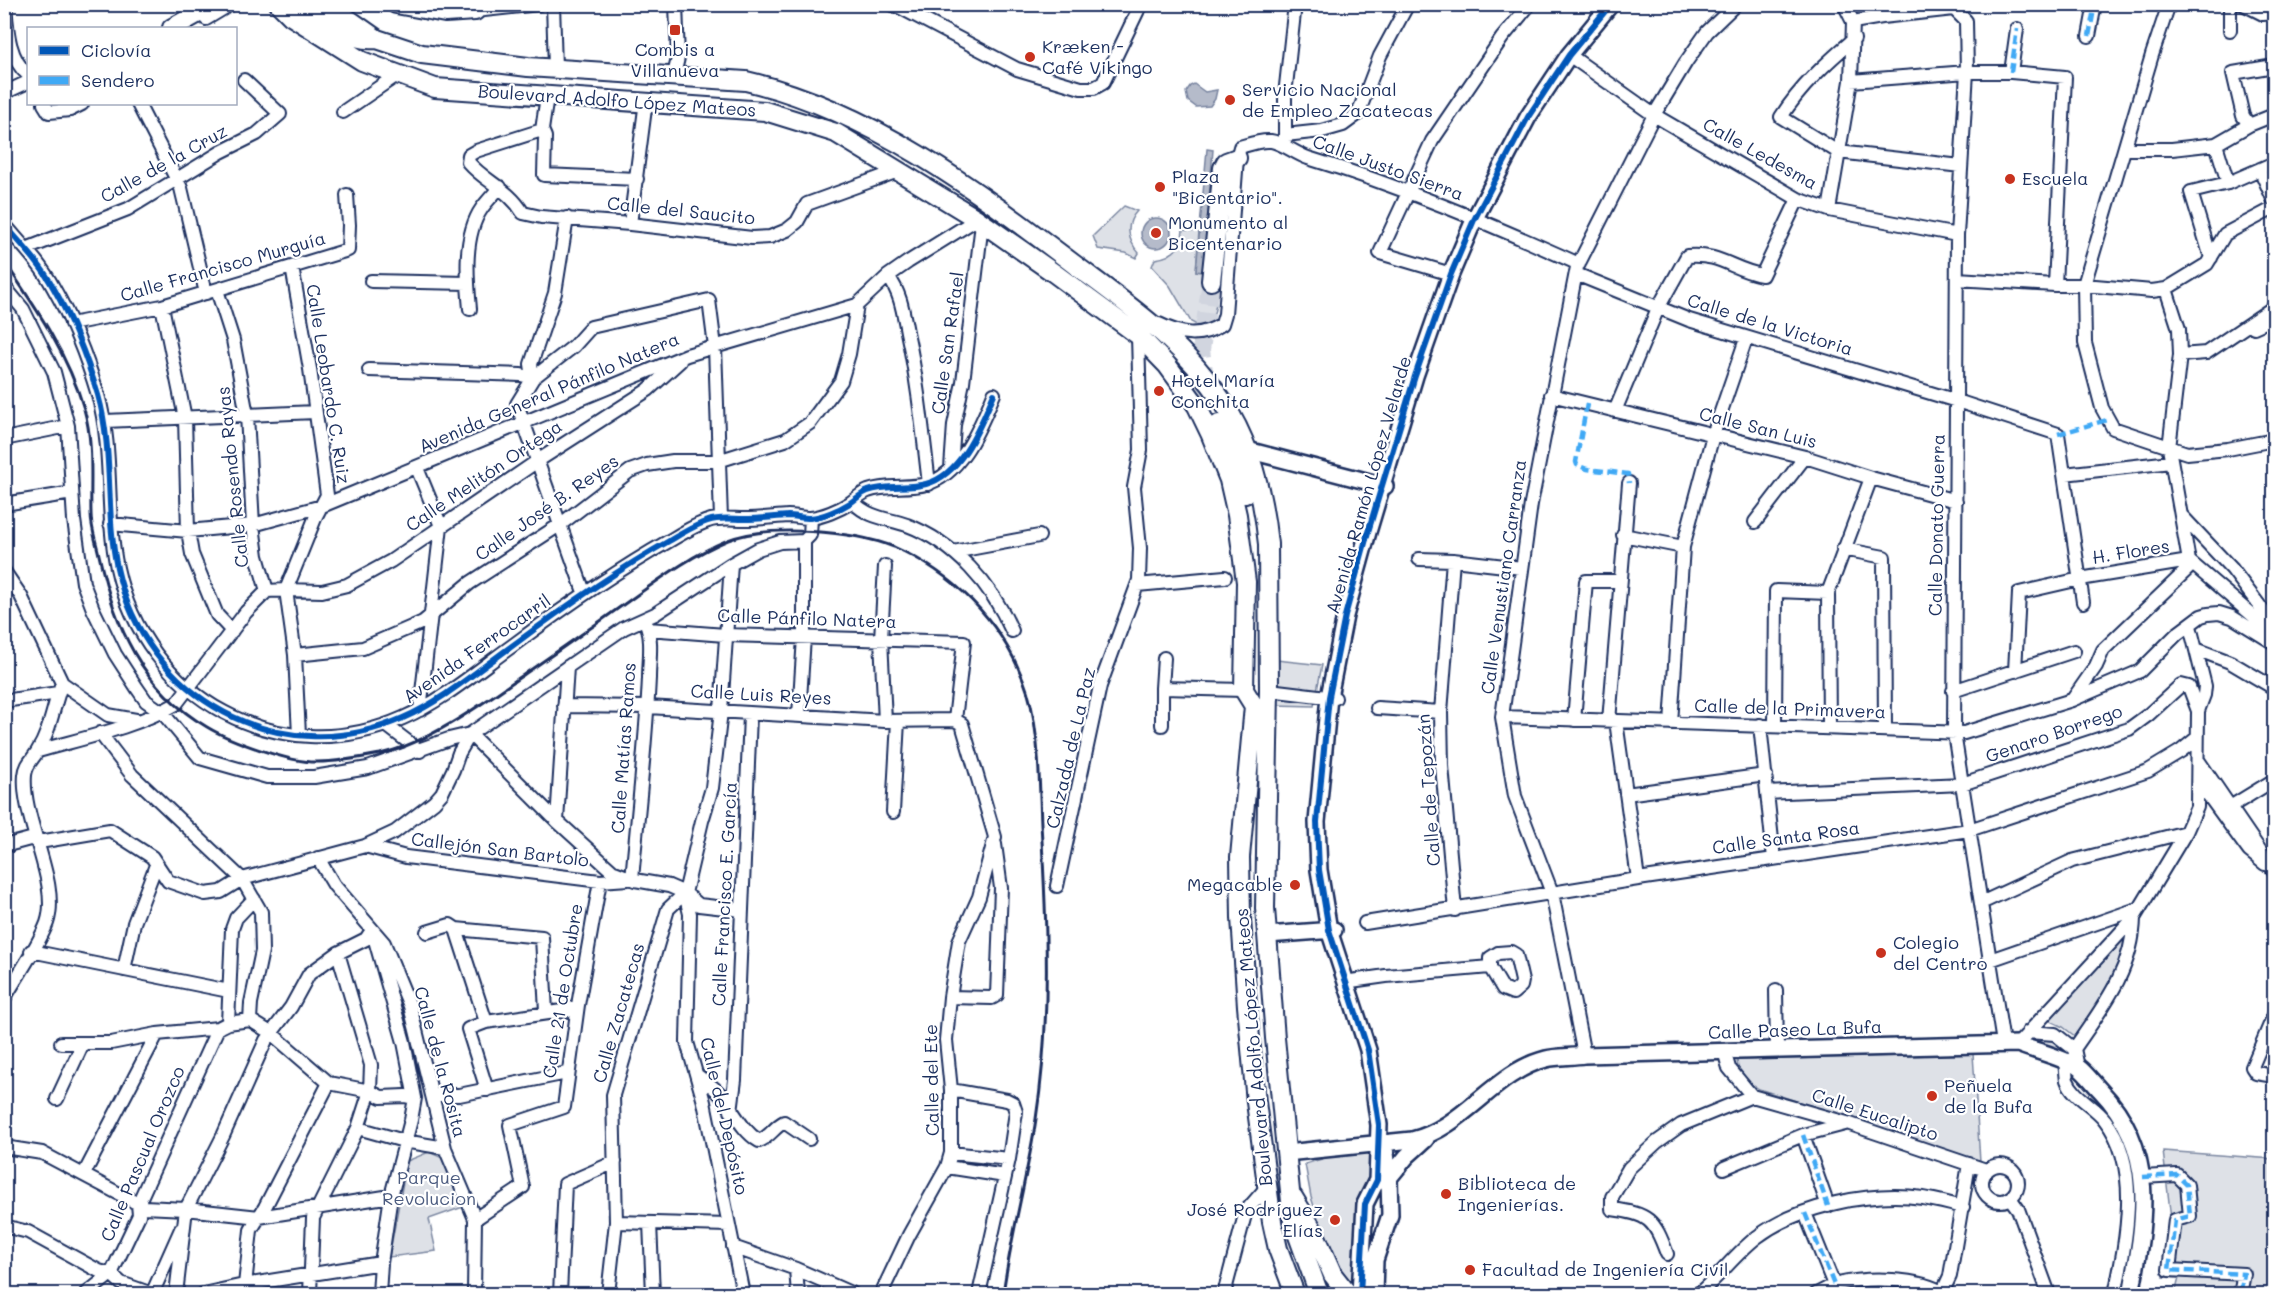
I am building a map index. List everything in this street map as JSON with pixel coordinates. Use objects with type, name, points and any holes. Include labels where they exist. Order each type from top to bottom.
[{"type":"main road","points":[[174,27],[215,4]]},
{"type":"main road","name":"Boulevard Adolfo López Mateos","points":[[279,4],[291,16],[362,61],[435,88],[765,111],[836,133],[979,221],[1054,273],[1138,335],[1167,365],[1197,406],[1228,480],[1234,503],[1246,582],[1244,690],[1254,706],[1240,857],[1241,918],[1247,1006],[1266,1188],[1278,1249],[1295,1294]]},
{"type":"main road","points":[[303,4],[349,36],[365,40],[377,39]]},
{"type":"main road","points":[[396,4],[445,13],[474,11]]},
{"type":"main road","name":"Boulevard Adolfo López Mateos","points":[[328,5],[377,39],[422,54],[528,67],[746,81],[776,88],[825,105],[908,147],[994,204],[1147,318],[1184,352],[1224,403],[1247,450],[1258,486],[1268,544],[1269,690],[1265,846],[1267,935],[1293,1222],[1318,1294]]},
{"type":"main road","points":[[836,133],[882,147],[907,161],[1023,240]]},
{"type":"main road","points":[[1211,282],[1223,168],[1226,162],[1237,158]]},
{"type":"main road","points":[[1215,414],[1239,470],[1249,508],[1252,535],[1246,582]]},
{"type":"main road","points":[[1289,1190],[1316,1236],[1333,1275],[1348,1294]]},
{"type":"street","points":[[6,4],[11,49],[18,64],[27,74]]},
{"type":"street","points":[[190,27],[231,4]]},
{"type":"street","points":[[434,4],[474,11],[533,5]]},
{"type":"street","points":[[553,4],[555,68]]},
{"type":"street","points":[[674,75],[678,58],[676,4]]},
{"type":"street","points":[[891,4],[1017,69],[1082,88],[1094,88],[1103,82],[1142,4]]},
{"type":"street","points":[[1286,149],[1285,95],[1295,4]]},
{"type":"street","points":[[1285,135],[1322,131],[1343,125],[1358,114],[1380,56],[1408,4]]},
{"type":"street","points":[[1451,274],[1380,253],[1432,141],[1495,48],[1530,4]]},
{"type":"street","points":[[1478,216],[1528,117],[1569,55],[1611,4]]},
{"type":"street","name":"Calle Venustiano Carranza","points":[[1584,1055],[1552,893],[1515,796],[1502,717],[1522,568],[1551,395],[1578,269],[1654,116],[1686,62],[1707,32],[1736,4]]},
{"type":"street","points":[[1829,210],[1851,81],[1853,22],[1844,4]]},
{"type":"street","points":[[2090,36],[2095,4]]},
{"type":"street","points":[[2169,4],[2084,285],[2085,343],[2107,420],[2113,428],[2187,453],[2228,449],[2274,440]]},
{"type":"street","points":[[2230,4],[2230,30]]},
{"type":"street","points":[[2243,4],[2263,14],[2274,13]]},
{"type":"street","name":"Calle Donato Guerra","points":[[1853,22],[1882,16],[1954,9],[1966,21],[1967,72],[1957,235],[1954,733],[1990,960],[2016,1040]]},
{"type":"street","points":[[2011,72],[2018,29]]},
{"type":"street","points":[[1854,39],[1830,59],[1781,117],[1838,152],[1961,166]]},
{"type":"street","name":"Calle Ledesma","points":[[1569,55],[1654,116],[1798,199],[1829,210],[1957,235]]},
{"type":"street","points":[[2249,125],[2243,116],[2233,73],[2274,66]]},
{"type":"street","points":[[1851,81],[1967,72],[2011,72],[2065,77],[2055,285]]},
{"type":"street","points":[[343,112],[397,75]]},
{"type":"street","name":"Calle de la Cruz","points":[[26,249],[128,209],[221,152],[256,134],[280,114],[244,80]]},
{"type":"street","points":[[4,93],[27,82]]},
{"type":"street","points":[[547,96],[542,130],[545,137],[544,175],[637,179]]},
{"type":"street","points":[[630,224],[646,101]]},
{"type":"street","points":[[45,105],[50,112],[70,110],[80,105]]},
{"type":"street","name":"Calle Rosendo Rayas","points":[[138,105],[181,188],[212,292],[233,340],[247,416],[257,556],[267,591]]},
{"type":"street","points":[[2125,149],[2172,149],[2216,144],[2249,125],[2274,115]]},
{"type":"street","name":"Calle del Saucito","points":[[542,130],[476,151],[469,155],[468,162],[478,173],[515,200],[523,213],[541,217],[630,224],[752,238],[770,237],[787,230],[797,222],[807,204],[898,171]]},
{"type":"street","name":"Calle Justo Sierra","points":[[1237,158],[1240,147],[1260,141],[1273,141],[1296,154],[1345,168],[1478,216],[1578,269]]},
{"type":"street","points":[[2216,144],[2228,183]]},
{"type":"street","points":[[1147,318],[1186,334],[1211,332],[1222,324],[1225,314],[1237,158]]},
{"type":"street","points":[[2211,258],[2191,192],[2228,183],[2274,163]]},
{"type":"street","points":[[2260,169],[2274,201]]},
{"type":"street","points":[[470,309],[468,283],[471,231],[481,209],[501,188]]},
{"type":"street","name":"Calle Francisco Murguía","points":[[71,324],[162,306],[348,250],[347,195]]},
{"type":"street","points":[[1616,411],[1658,308],[1687,256],[1702,255],[1722,259],[1749,273],[1762,275],[1798,199]]},
{"type":"street","points":[[1957,279],[2084,285],[2152,291],[2166,289],[2207,264],[2225,234],[2274,208]]},
{"type":"street","name":"Avenida Ramón López Velarde","points":[[1374,1294],[1375,1260],[1390,1215],[1389,1178],[1368,1050],[1332,930],[1319,870],[1317,822],[1332,698],[1345,616],[1415,376],[1451,274],[1478,216]]},
{"type":"street","name":"Avenida Ramón López Velarde","points":[[1384,485],[1418,376],[1478,216]]},
{"type":"street","points":[[533,378],[531,364],[555,293],[567,219]]},
{"type":"street","name":"Avenida General Pánfilo Natera","points":[[110,524],[188,531],[253,525],[321,506],[687,355],[857,305],[888,276],[979,221]]},
{"type":"street","name":"Calle San Rafael","points":[[951,468],[954,425],[963,382],[979,221]]},
{"type":"street","name":"Avenida Ferrocarril","points":[[4,224],[52,284],[71,324],[97,392],[105,421],[110,524],[118,570],[131,613],[143,637],[188,690],[206,704],[259,728],[318,737],[353,734],[420,710],[457,686],[584,592],[708,521],[792,516],[811,518],[836,510],[867,491],[929,484]]},
{"type":"street","name":"Calle Leobardo C. Ruiz","points":[[286,590],[327,495],[310,369],[292,267]]},
{"type":"street","name":"Calle de la Victoria","points":[[1578,269],[1658,308],[1746,339],[1957,401],[2058,434],[2064,474]]},
{"type":"street","points":[[888,276],[898,290],[911,348],[918,385],[929,484],[951,468],[972,442],[994,394]]},
{"type":"street","points":[[371,281],[468,283]]},
{"type":"street","points":[[4,286],[23,309],[50,361],[68,426],[74,520],[83,583],[93,609],[115,654],[137,688],[147,701],[162,712],[200,758],[267,777],[314,777],[368,768],[449,739],[470,734],[624,628],[646,625],[731,564],[758,549],[780,542],[804,541],[810,535],[811,518]]},
{"type":"street","points":[[2166,289],[2179,329],[2180,355],[2169,448],[2190,563],[2266,627],[2274,631]]},
{"type":"street","points":[[584,592],[539,460],[517,404],[533,378],[574,346],[591,327],[709,300],[715,347],[721,519]]},
{"type":"street","name":"Calle José B. Reyes","points":[[295,655],[363,648],[423,622],[470,583],[561,524],[630,471],[647,465],[673,461],[718,461],[785,440],[810,423],[841,381],[849,354],[857,305]]},
{"type":"street","points":[[162,306],[185,418],[188,531],[192,554],[208,598],[217,615],[232,631]]},
{"type":"street","points":[[2180,355],[2206,353],[2274,307]]},
{"type":"street","points":[[2233,334],[2260,326],[2274,318]]},
{"type":"street","name":"Calzada de La Paz","points":[[1057,886],[1100,687],[1139,580],[1140,548],[1134,487],[1141,450],[1138,335]]},
{"type":"street","points":[[1671,723],[1683,547],[1713,435],[1746,339]]},
{"type":"street","name":"Calle Melitón Ortega","points":[[267,591],[322,591],[347,585],[391,561],[539,460],[648,390],[687,355]]},
{"type":"street","points":[[369,370],[521,375],[533,378]]},
{"type":"street","name":"Calle San Luis","points":[[1551,395],[1805,457],[1956,501]]},
{"type":"street","points":[[105,421],[315,412]]},
{"type":"street","points":[[4,440],[68,426]]},
{"type":"street","points":[[1247,450],[1384,485]]},
{"type":"street","points":[[1755,522],[1805,457]]},
{"type":"street","points":[[2083,602],[2064,474],[2171,462]]},
{"type":"street","points":[[417,468],[441,526],[420,710]]},
{"type":"street","points":[[1829,728],[1828,592],[1871,478]]},
{"type":"street","points":[[1629,483],[1619,581],[1612,721],[1626,794],[1638,879]]},
{"type":"street","points":[[4,504],[72,493]]},
{"type":"street","points":[[852,502],[863,512],[908,526],[953,552],[983,581],[1003,610],[1012,631]]},
{"type":"street","points":[[2182,516],[2232,569],[2272,618]]},
{"type":"street","points":[[1623,535],[1683,547]]},
{"type":"street","points":[[953,552],[1039,536]]},
{"type":"street","points":[[799,715],[804,637],[804,541]]},
{"type":"street","points":[[1843,549],[1884,557],[1885,730]]},
{"type":"street","points":[[1419,559],[1453,560],[1522,568]]},
{"type":"street","name":"Calle de Tepozán","points":[[1453,560],[1441,712],[1442,766],[1455,910]]},
{"type":"street","points":[[2072,700],[2097,666],[2103,650],[2190,563]]},
{"type":"street","name":"H. Flores","points":[[2015,670],[2019,593],[2079,579],[2190,563]]},
{"type":"street","points":[[685,893],[712,788],[731,564]]},
{"type":"street","points":[[885,566],[881,639],[885,721]]},
{"type":"street","points":[[4,571],[21,596],[60,688],[51,723],[38,751],[27,765],[25,777],[25,792],[47,882],[49,905],[47,922],[4,999]]},
{"type":"street","points":[[1137,585],[1225,577]]},
{"type":"street","points":[[1574,720],[1586,581],[1619,581]]},
{"type":"street","points":[[286,590],[295,655],[299,735]]},
{"type":"street","points":[[38,751],[137,721],[176,704],[246,612],[267,591]]},
{"type":"street","points":[[1775,725],[1776,591],[1828,592]]},
{"type":"street","name":"Calle de la Primavera","points":[[1502,717],[1964,733],[2072,700],[2140,671],[2177,634],[2201,616],[2219,613],[2232,617],[2274,643]]},
{"type":"street","name":"Calle Pánfilo Natera","points":[[646,625],[725,635],[964,642],[955,720]]},
{"type":"street","name":"Calle Matías Ramos","points":[[632,879],[648,707],[650,646],[646,625]]},
{"type":"street","points":[[2016,1040],[2137,913],[2186,832],[2197,807],[2198,711],[2205,686],[2190,626]]},
{"type":"street","points":[[2196,649],[2230,662],[2274,688]]},
{"type":"street","points":[[1953,691],[2074,651]]},
{"type":"street","points":[[1162,725],[1164,658]]},
{"type":"street","points":[[557,821],[567,667]]},
{"type":"street","name":"Genaro Borrego","points":[[1962,784],[2128,729],[2148,715],[2181,685],[2189,687],[2198,711]]},
{"type":"street","points":[[4,700],[60,688],[108,715],[137,721]]},
{"type":"street","points":[[1162,688],[1244,690]]},
{"type":"street","points":[[1269,690],[1332,698]]},
{"type":"street","name":"Calle Luis Reyes","points":[[564,706],[648,707],[750,715],[799,715],[885,721],[955,720]]},
{"type":"street","points":[[1377,708],[1441,712]]},
{"type":"street","name":"Calle Francisco E. García","points":[[731,1111],[735,1080],[750,715]]},
{"type":"street","points":[[950,997],[992,998],[997,995],[1001,888],[995,837],[962,724],[955,720]]},
{"type":"street","points":[[893,812],[898,721]]},
{"type":"street","points":[[386,724],[420,751]]},
{"type":"street","points":[[1760,725],[1774,860]]},
{"type":"street","points":[[100,733],[132,775],[242,879],[261,912],[262,951],[251,1003],[250,1020]]},
{"type":"street","points":[[470,734],[557,821],[612,871],[632,879],[669,886],[685,893],[699,905],[742,910]]},
{"type":"street","points":[[4,846],[30,839],[45,841],[110,830],[152,857],[168,881],[205,894],[221,891],[242,879],[365,846],[395,832],[434,802],[442,793],[470,734]]},
{"type":"street","name":"Calle Santa Rosa","points":[[1365,923],[1638,879],[1969,830],[2148,771],[2181,751],[2197,738]]},
{"type":"street","points":[[2198,760],[2274,872]]},
{"type":"street","points":[[1626,794],[1766,775]]},
{"type":"street","points":[[2230,807],[2274,780]]},
{"type":"street","points":[[2198,781],[2249,851],[2274,872]]},
{"type":"street","points":[[1767,793],[1962,784]]},
{"type":"street","points":[[1981,903],[2072,861],[2186,832]]},
{"type":"street","name":"Calle del Ete","points":[[881,1294],[909,1235],[947,1167],[951,1153],[951,1090],[946,1040],[950,997],[959,941],[979,897],[995,837]]},
{"type":"street","name":"Callejón San Bartolo","points":[[365,846],[406,857],[600,880],[632,879]]},
{"type":"street","name":"Calle de la Rosita","points":[[318,858],[334,885],[384,944],[410,1006],[445,1148],[475,1219],[474,1294]]},
{"type":"street","points":[[124,970],[134,923],[156,865]]},
{"type":"street","name":"Calle 21 de Octubre","points":[[475,1219],[523,1187],[510,1125],[564,1107],[567,1073],[600,880]]},
{"type":"street","name":"Calle del Depósito","points":[[685,893],[690,914],[687,1042],[697,1075],[722,1186],[743,1294]]},
{"type":"street","name":"Calle Zacatecas","points":[[608,1294],[615,1222],[613,1095],[668,909],[685,893]]},
{"type":"street","points":[[223,1025],[230,991],[232,929],[236,918],[254,899]]},
{"type":"street","points":[[1990,960],[2137,913]]},
{"type":"street","points":[[2115,1294],[2122,1262],[2128,1193],[2127,1174],[2120,1148],[2106,1121],[2072,1089],[2067,1079],[2072,1059],[2116,988],[2134,938],[2137,913]]},
{"type":"street","points":[[427,932],[450,925],[456,929],[542,937],[546,1012]]},
{"type":"street","points":[[456,929],[486,1022]]},
{"type":"street","points":[[4,1226],[28,1232],[99,1271],[111,1274],[121,1283],[152,1294],[186,1215],[271,1033],[291,1007],[309,974],[338,953],[366,939],[372,930]]},
{"type":"street","points":[[372,930],[404,1042],[415,1098],[391,1196],[379,1294]]},
{"type":"street","points":[[1267,935],[1332,930]]},
{"type":"street","name":"Avenida Ramón López Velarde","points":[[1332,930],[1373,1049],[1382,1142],[1377,1180],[1365,1204],[1360,1294]]},
{"type":"street","points":[[31,951],[230,991]]},
{"type":"street","points":[[310,1294],[313,1218],[358,1128],[370,1091],[371,1065],[338,953]]},
{"type":"street","points":[[1351,981],[1490,967]]},
{"type":"street","points":[[1776,990],[1777,1050]]},
{"type":"street","points":[[487,1090],[468,1029],[486,1022],[569,1010],[578,1005]]},
{"type":"street","points":[[2274,1015],[2252,1067],[2256,1072],[2274,1076]]},
{"type":"street","points":[[61,1042],[111,1043],[250,1020],[271,1033],[329,1083],[370,1091],[381,1097],[415,1098]]},
{"type":"street","name":"Calle Pascual Orozco","points":[[86,1294],[111,1274],[139,1215],[138,1204],[223,1025]]},
{"type":"street","points":[[84,1174],[158,1034]]},
{"type":"street","points":[[2016,1040],[2055,1034],[2072,1059]]},
{"type":"street","name":"Calle Paseo La Bufa","points":[[1286,1153],[1428,1137],[1509,1077],[1547,1059],[1584,1055],[2016,1040],[2072,1059],[2105,1095],[2124,1121],[2135,1143],[2143,1177],[2144,1204],[2139,1253],[2131,1294]]},
{"type":"street","points":[[57,1099],[83,1042]]},
{"type":"street","points":[[1667,1254],[1654,1224],[1637,1213],[1612,1209],[1612,1197],[1629,1168],[1657,1142],[1681,1125],[1752,1096],[1729,1068],[1724,1051]]},
{"type":"street","points":[[432,1095],[459,1095],[567,1073]]},
{"type":"street","points":[[697,1075],[719,1093],[731,1111],[759,1141],[766,1139],[784,1122],[809,1138]]},
{"type":"street","points":[[244,1290],[251,1230],[329,1083]]},
{"type":"street","points":[[951,1090],[1007,1100],[1013,1103],[1016,1112],[1009,1160],[980,1294]]},
{"type":"street","name":"Calle Eucalipto","points":[[1752,1096],[1846,1123],[1986,1170]]},
{"type":"street","points":[[1724,1168],[1803,1135],[1846,1123]]},
{"type":"street","points":[[358,1128],[404,1141],[445,1148]]},
{"type":"street","points":[[1803,1135],[1828,1206]]},
{"type":"street","points":[[1389,1178],[1407,1156],[1428,1137]]},
{"type":"street","points":[[4,1148],[42,1153],[144,1207],[186,1215],[259,1217],[391,1196]]},
{"type":"street","points":[[951,1153],[1009,1160]]},
{"type":"street","points":[[560,1294],[566,1184],[615,1162]]},
{"type":"street","points":[[1816,1294],[1834,1285],[1876,1280],[1908,1282],[1934,1288],[1944,1294],[1950,1276],[1969,1164]]},
{"type":"street","points":[[1998,1165],[2010,1167],[2014,1171],[2018,1183],[2010,1198],[1998,1201],[1988,1196],[1982,1186],[1986,1170],[1998,1165]]},
{"type":"street","points":[[947,1167],[1005,1176]]},
{"type":"street","points":[[2143,1177],[2177,1174],[2187,1185],[2190,1216],[2175,1220],[2169,1270],[2244,1274],[2240,1294]]},
{"type":"street","points":[[1224,1294],[1246,1211],[1266,1188]]},
{"type":"street","points":[[1698,1294],[1756,1238],[1805,1212],[1853,1200],[1886,1196],[1924,1198],[1963,1207]]},
{"type":"street","points":[[2010,1198],[2018,1209],[2049,1294]]},
{"type":"street","points":[[1805,1212],[1834,1285]]},
{"type":"street","points":[[176,1294],[186,1215]]},
{"type":"street","points":[[615,1222],[729,1225]]},
{"type":"street","points":[[650,1223],[653,1294]]},
{"type":"street","points":[[733,1247],[796,1269],[854,1294]]},
{"type":"street","points":[[1361,1250],[1375,1260]]},
{"type":"street","points":[[203,1294],[244,1290],[311,1274],[381,1263]]},
{"type":"street","points":[[796,1269],[798,1294]]},
{"type":"green space","points":[[1124,206],[1137,211],[1129,227],[1132,243],[1139,253],[1136,258],[1126,253],[1098,249],[1093,236]]},
{"type":"green space","points":[[1183,230],[1199,231],[1196,271],[1203,272],[1203,275],[1217,275],[1214,313],[1207,324],[1201,327],[1191,322],[1170,286],[1152,266],[1155,259],[1175,250],[1181,241]]},
{"type":"green space","points":[[1276,660],[1322,665],[1314,706],[1275,705]]},
{"type":"green space","points":[[2123,935],[2128,939],[2110,986],[2076,1037],[2063,1027],[2048,1020]]},
{"type":"green space","points":[[2031,1038],[2052,1041],[2067,1052],[2069,1059],[2026,1042]]},
{"type":"green space","points":[[1973,1054],[1980,1161],[1759,1089],[1743,1078],[1737,1060]]},
{"type":"green space","points":[[1378,1142],[1360,1294],[1349,1288],[1323,1234],[1311,1197],[1305,1164]]},
{"type":"green space","points":[[2163,1151],[2274,1159],[2274,1294],[2175,1294],[2179,1278],[2164,1277],[2171,1219]]},
{"type":"green space","name":"Parque Revolucion","points":[[429,1152],[447,1160],[463,1207],[429,1219],[436,1251],[389,1257],[407,1161]]},
{"type":"water","points":[[1194,84],[1205,92],[1217,90],[1210,106],[1196,107],[1188,101],[1186,92]]},
{"type":"water","points":[[1207,149],[1213,150],[1203,272],[1196,271]]},
{"type":"water","points":[[1156,218],[1162,219],[1170,227],[1170,239],[1162,247],[1156,248],[1150,247],[1142,239],[1141,233],[1142,227],[1150,219]]},
{"type":"tunnel","points":[[1206,384],[1201,350],[1211,281]]},
{"type":"tunnel","points":[[1158,344],[1179,365],[1213,408]]},
{"type":"railway","points":[[4,261],[60,350],[84,409],[91,461],[93,529],[113,606],[134,653],[148,674],[184,712],[217,733],[261,750],[292,759],[325,762],[380,754],[418,741],[475,708],[677,567],[715,546],[745,535],[765,532],[811,532],[877,541],[894,547],[936,570],[972,600],[1001,637],[1013,657],[1029,695],[1038,750],[1045,898],[1046,1009],[1041,1082],[1003,1294]]},
{"type":"marked path","points":[[2089,36],[2095,4]]},
{"type":"marked path","points":[[2011,72],[2017,29]]},
{"type":"marked path","points":[[1587,404],[1577,465],[1587,469],[1628,474],[1629,483]]},
{"type":"marked path","points":[[2058,434],[2107,420]]},
{"type":"marked path","points":[[1803,1135],[1828,1206]]},
{"type":"marked path","points":[[2143,1177],[2177,1175],[2187,1185],[2190,1216],[2175,1220],[2169,1270],[2244,1274],[2240,1294]]},
{"type":"marked path","points":[[1805,1213],[1834,1285]]},
{"type":"cycle path","points":[[1360,1294],[1365,1204],[1377,1180],[1379,1125],[1368,1050],[1329,930],[1319,870],[1317,822],[1329,697],[1345,616],[1368,532],[1415,376],[1451,274],[1474,220],[1528,117],[1569,55],[1611,4]]},
{"type":"cycle path","points":[[4,224],[37,262],[53,287],[73,326],[94,381],[106,438],[113,546],[117,568],[132,614],[156,654],[187,687],[224,712],[265,729],[310,736],[356,733],[403,718],[445,694],[609,578],[703,523],[721,519],[815,517],[841,508],[868,491],[926,484],[939,479],[950,470],[969,447],[994,394]]},
{"type":"place","name":"Combis a Villanueva","points":[[675,30]]},
{"type":"place","name":"Kræken - Café Vikingo","points":[[1030,57]]},
{"type":"place","name":"Servicio Nacional de Empleo Zacatecas","points":[[1230,100]]},
{"type":"place","name":"Escuela","points":[[2010,179]]},
{"type":"place","name":"Plaza \"Bicentario\".","points":[[1160,187]]},
{"type":"place","name":"Monumento al Bicentenario","points":[[1156,233]]},
{"type":"place","name":"Hotel María Conchita","points":[[1159,391]]},
{"type":"place","name":"Megacable","points":[[1295,885]]},
{"type":"place","name":"Colegio del Centro","points":[[1881,953]]},
{"type":"place","name":"Peñuela de la Bufa","points":[[1932,1096]]},
{"type":"place","name":"Biblioteca de Ingenierías.","points":[[1446,1194]]},
{"type":"place","name":"José Rodríguez Elías","points":[[1335,1220]]},
{"type":"place","name":"Facultad de Ingeniería Civil","points":[[1470,1270]]}]
